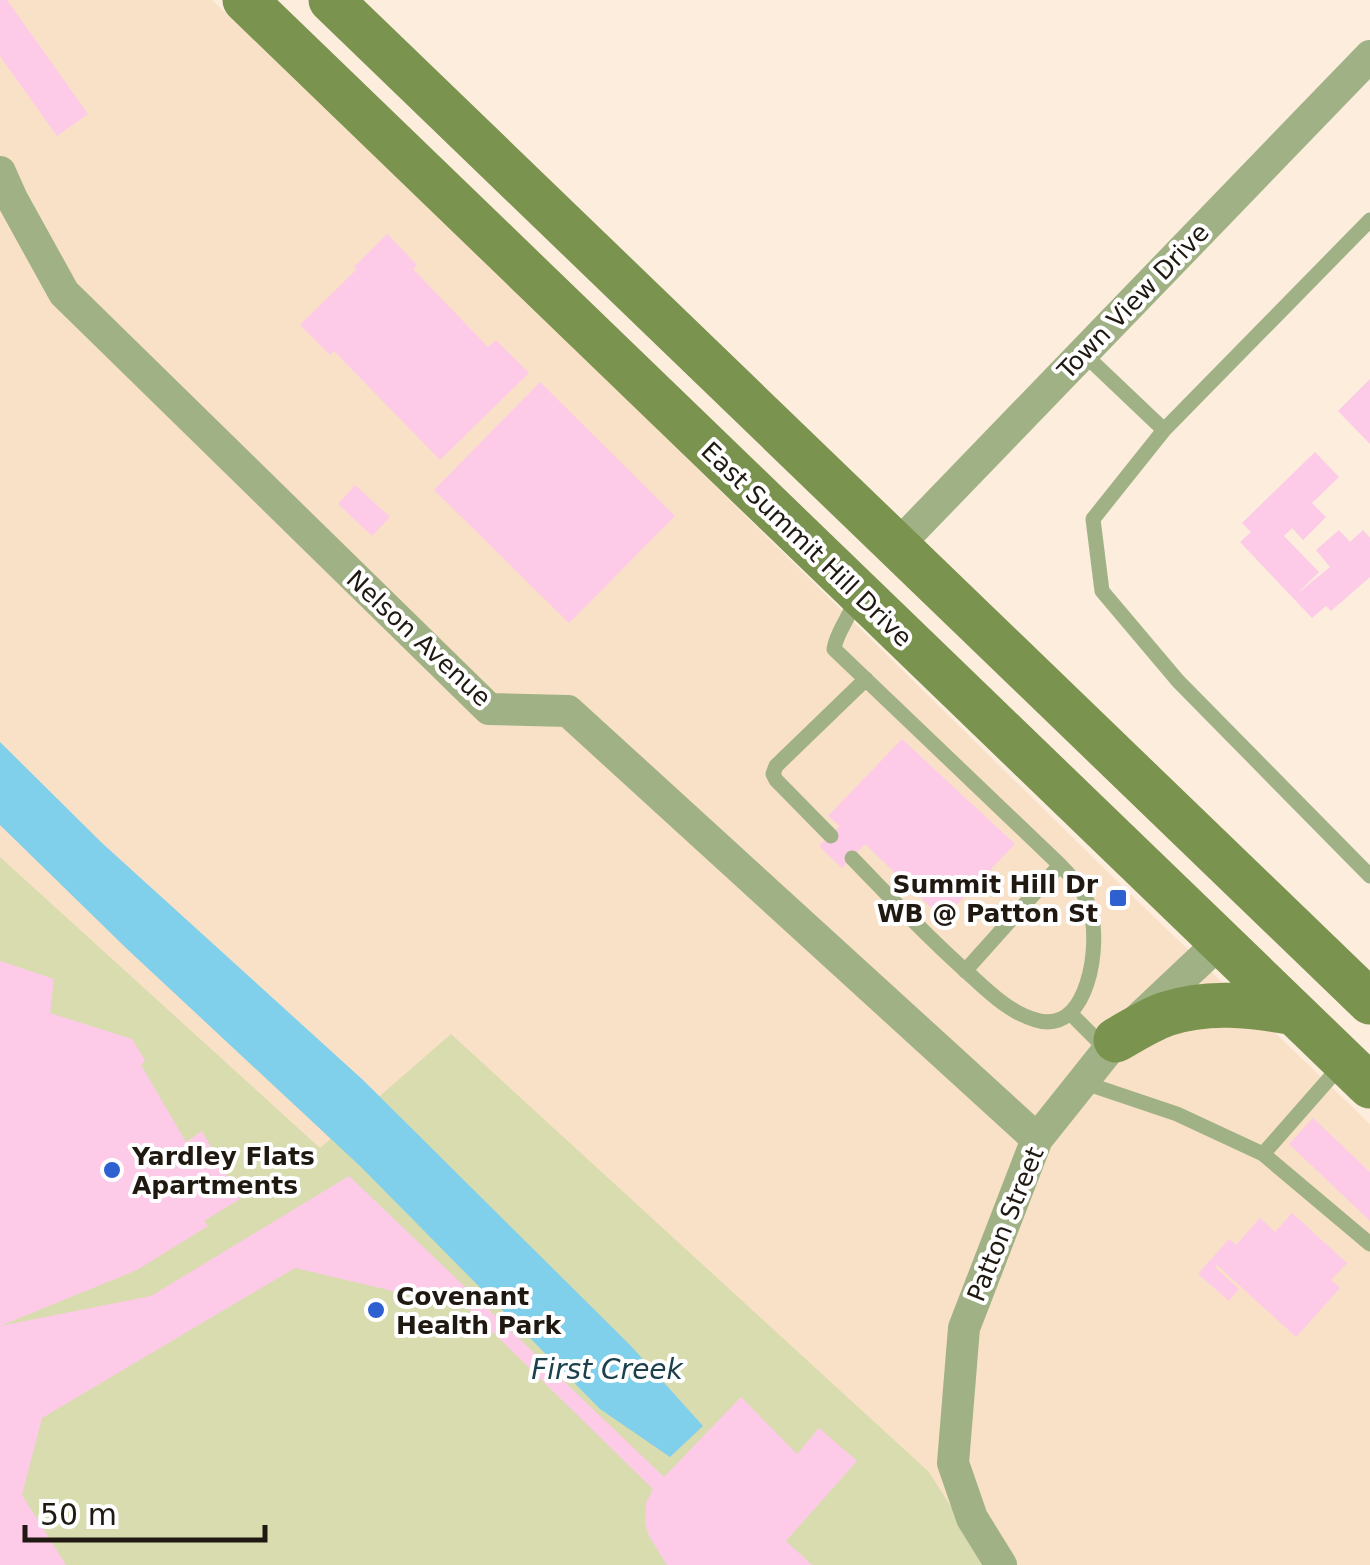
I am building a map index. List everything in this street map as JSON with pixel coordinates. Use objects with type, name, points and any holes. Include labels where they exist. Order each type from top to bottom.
[{"type":"main road","name":"East Summit Hill Drive","points":[[245,0],[1357,1074]]},
{"type":"main road","points":[[331,0],[1370,1002]]},
{"type":"main road","points":[[854,590],[896,547]]},
{"type":"main road","points":[[1220,942],[1261,898]]},
{"type":"main road","points":[[1112,1045],[1163,1016],[1190,1008],[1257,1006],[1294,1013]]},
{"type":"street","name":"Town View Drive","points":[[896,547],[1370,56]]},
{"type":"street","name":"Nelson Avenue","points":[[0,172],[64,293],[489,710],[568,712],[1037,1139]]},
{"type":"street","name":"Patton Street","points":[[1001,1565],[972,1518],[953,1464],[964,1328],[1037,1139],[1112,1045],[1220,942]]},
{"type":"lane","points":[[1370,220],[1164,430],[1094,520],[1102,591],[1178,682],[1370,876]]},
{"type":"lane","points":[[1083,353],[1164,430]]},
{"type":"lane","points":[[852,858],[923,933],[1010,1009],[1046,1022],[1071,1014],[1079,1003],[1087,984],[1094,942],[1090,909],[1082,893],[1060,865],[834,649],[851,612],[854,590]]},
{"type":"lane","points":[[831,836],[773,774],[776,766],[866,679]]},
{"type":"lane","points":[[966,971],[1060,865]]},
{"type":"lane","points":[[1071,1014],[1112,1045]]},
{"type":"lane","points":[[1263,1154],[1357,1074]]},
{"type":"lane","points":[[1082,1082],[1177,1114],[1263,1154],[1370,1244]]},
{"type":"shaded area","points":[[0,0],[212,0],[472,247],[1124,888],[1370,1124],[1370,1565],[0,1565]]},
{"type":"green space","name":"Covenant Health Park","points":[[0,857],[320,1148],[451,1034],[929,1472],[988,1565],[0,1565]]},
{"type":"water","name":"First Creek","points":[[0,742],[102,843],[363,1080],[631,1346],[703,1426],[670,1457],[600,1409],[361,1167],[126,948],[0,825]]},
{"type":"building","points":[[0,0],[7,0],[88,114],[57,136],[0,56]]},
{"type":"building","points":[[387,234],[417,265],[413,269],[488,347],[496,340],[529,373],[440,460],[334,351],[330,355],[300,325]]},
{"type":"building","points":[[1370,379],[1370,444],[1338,411]]},
{"type":"building","points":[[540,382],[675,516],[569,623],[434,490]]},
{"type":"building","points":[[1315,452],[1339,477],[1312,503],[1326,517],[1303,540],[1292,528],[1284,536],[1319,572],[1297,594],[1330,567],[1316,550],[1339,530],[1350,542],[1363,530],[1370,538],[1370,577],[1331,611],[1326,606],[1312,618],[1240,542],[1251,532],[1242,523]]},
{"type":"building","points":[[355,485],[390,517],[372,536],[338,504]]},
{"type":"building","points":[[902,739],[1015,844],[943,919],[865,844],[842,868],[819,846],[840,826],[828,816]]},
{"type":"building","name":"Yardley Flats Apartments","points":[[0,961],[54,979],[50,1013],[132,1039],[145,1060],[141,1065],[186,1142],[202,1131],[240,1199],[204,1221],[208,1226],[137,1270],[0,1326]]},
{"type":"building","points":[[1313,1118],[1370,1172],[1370,1221],[1289,1144]]},
{"type":"building","points":[[349,1176],[664,1477],[741,1397],[797,1454],[819,1428],[857,1461],[786,1541],[812,1565],[667,1565],[645,1523],[646,1503],[653,1489],[469,1309],[295,1268],[42,1418],[22,1495],[66,1565],[0,1565],[0,1326],[151,1296]]},
{"type":"building","points":[[1292,1213],[1347,1263],[1331,1280],[1340,1288],[1296,1337],[1217,1265],[1239,1289],[1229,1301],[1198,1274],[1229,1239],[1236,1245],[1260,1218],[1275,1232]]},
{"type":"place","name":"Summit Hill Dr WB @ Patton St","points":[[1118,898]]},
{"type":"place","name":"Yardley Flats Apartments","points":[[112,1170]]},
{"type":"place","name":"Covenant Health Park","points":[[376,1310]]}]
